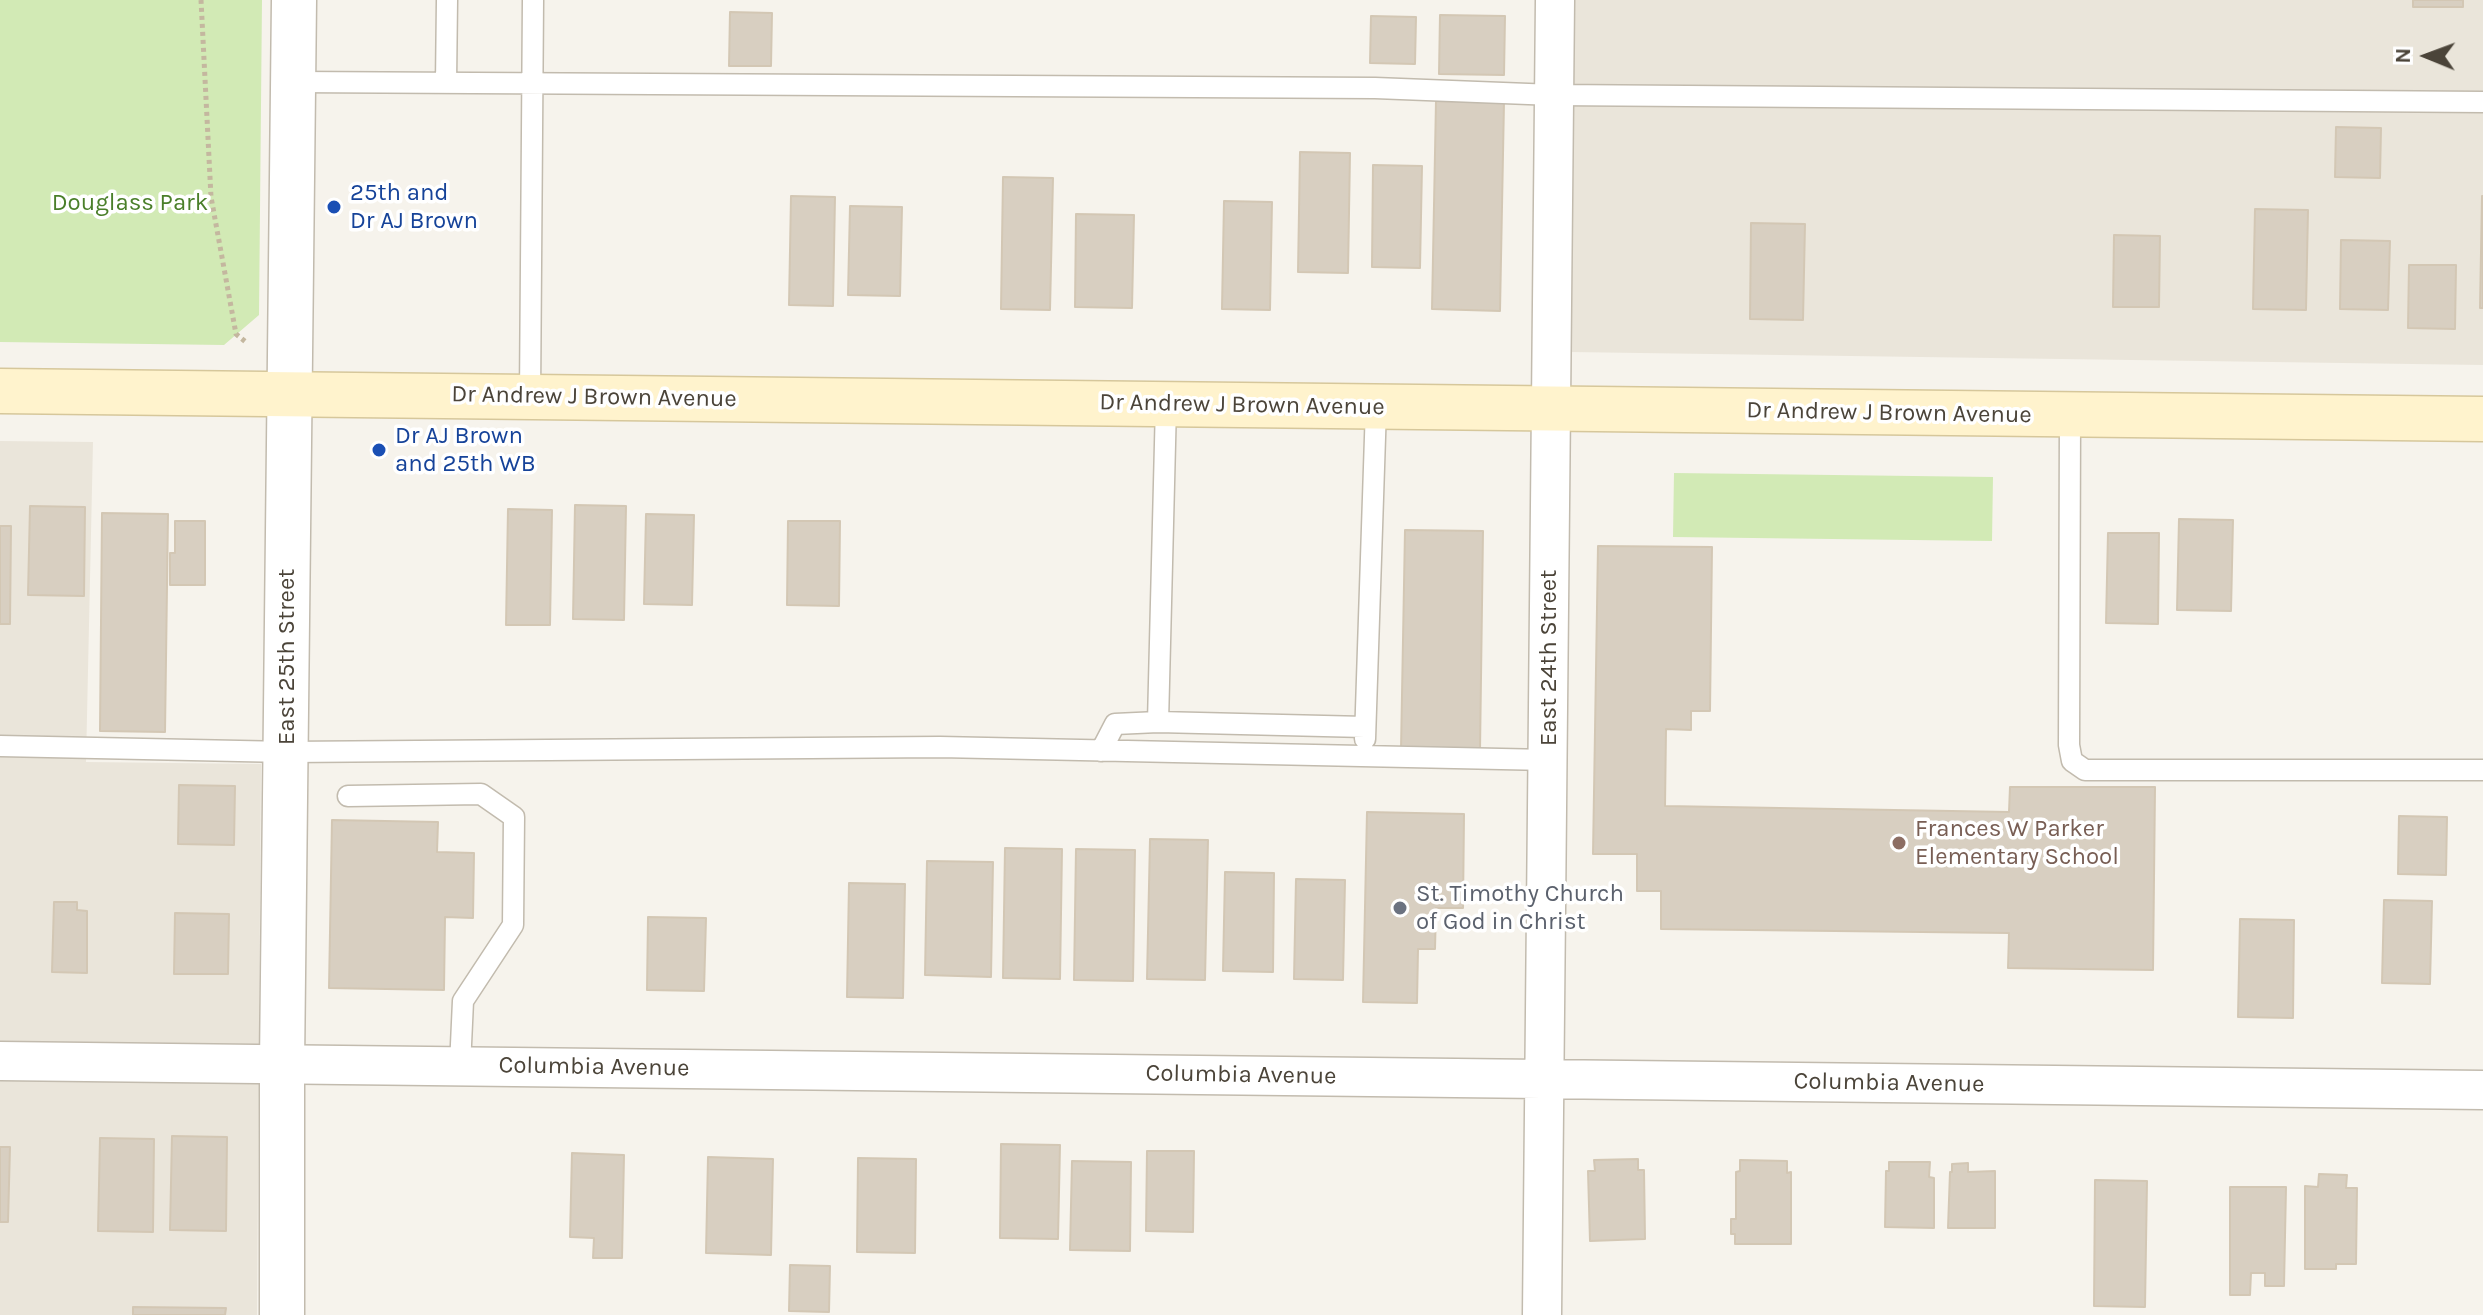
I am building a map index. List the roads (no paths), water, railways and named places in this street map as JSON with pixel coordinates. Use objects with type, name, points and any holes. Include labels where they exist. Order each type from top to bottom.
[{"type":"main road","name":"Dr Andrew J Brown Avenue","points":[[0,391],[2483,419]]},
{"type":"street","name":"East 25th Street","points":[[282,1315],[288,393],[294,0]]},
{"type":"street","name":"East 24th Street","points":[[1542,1315],[1555,0]]},
{"type":"street","name":"Columbia Avenue","points":[[0,1061],[2483,1090]]},
{"type":"lane","points":[[446,83],[447,0]]},
{"type":"lane","points":[[530,397],[533,0]]},
{"type":"lane","points":[[293,82],[1375,88],[1554,95],[2483,102]]},
{"type":"lane","points":[[1158,722],[1166,404]]},
{"type":"lane","points":[[1365,756],[1376,407]]},
{"type":"lane","points":[[2070,415],[2069,745],[2072,761],[2085,770],[2483,770]]},
{"type":"lane","points":[[1101,751],[1115,724],[1158,722],[1365,727]]},
{"type":"lane","points":[[0,746],[287,752],[940,747],[1548,760]]},
{"type":"lane","points":[[348,796],[481,794],[514,817],[513,925],[463,1001],[460,1066]]},
{"type":"place","name":"25th and Dr AJ Brown","points":[[334,207]]},
{"type":"place","name":"Dr AJ Brown and 25th WB","points":[[379,450]]},
{"type":"place","name":"Frances W Parker Elementary School","points":[[1899,843]]},
{"type":"place","name":"St. Timothy Church of God in Christ","points":[[1400,908]]},
{"type":"park label","name":"Douglass Park","points":[[130,203]]}]
